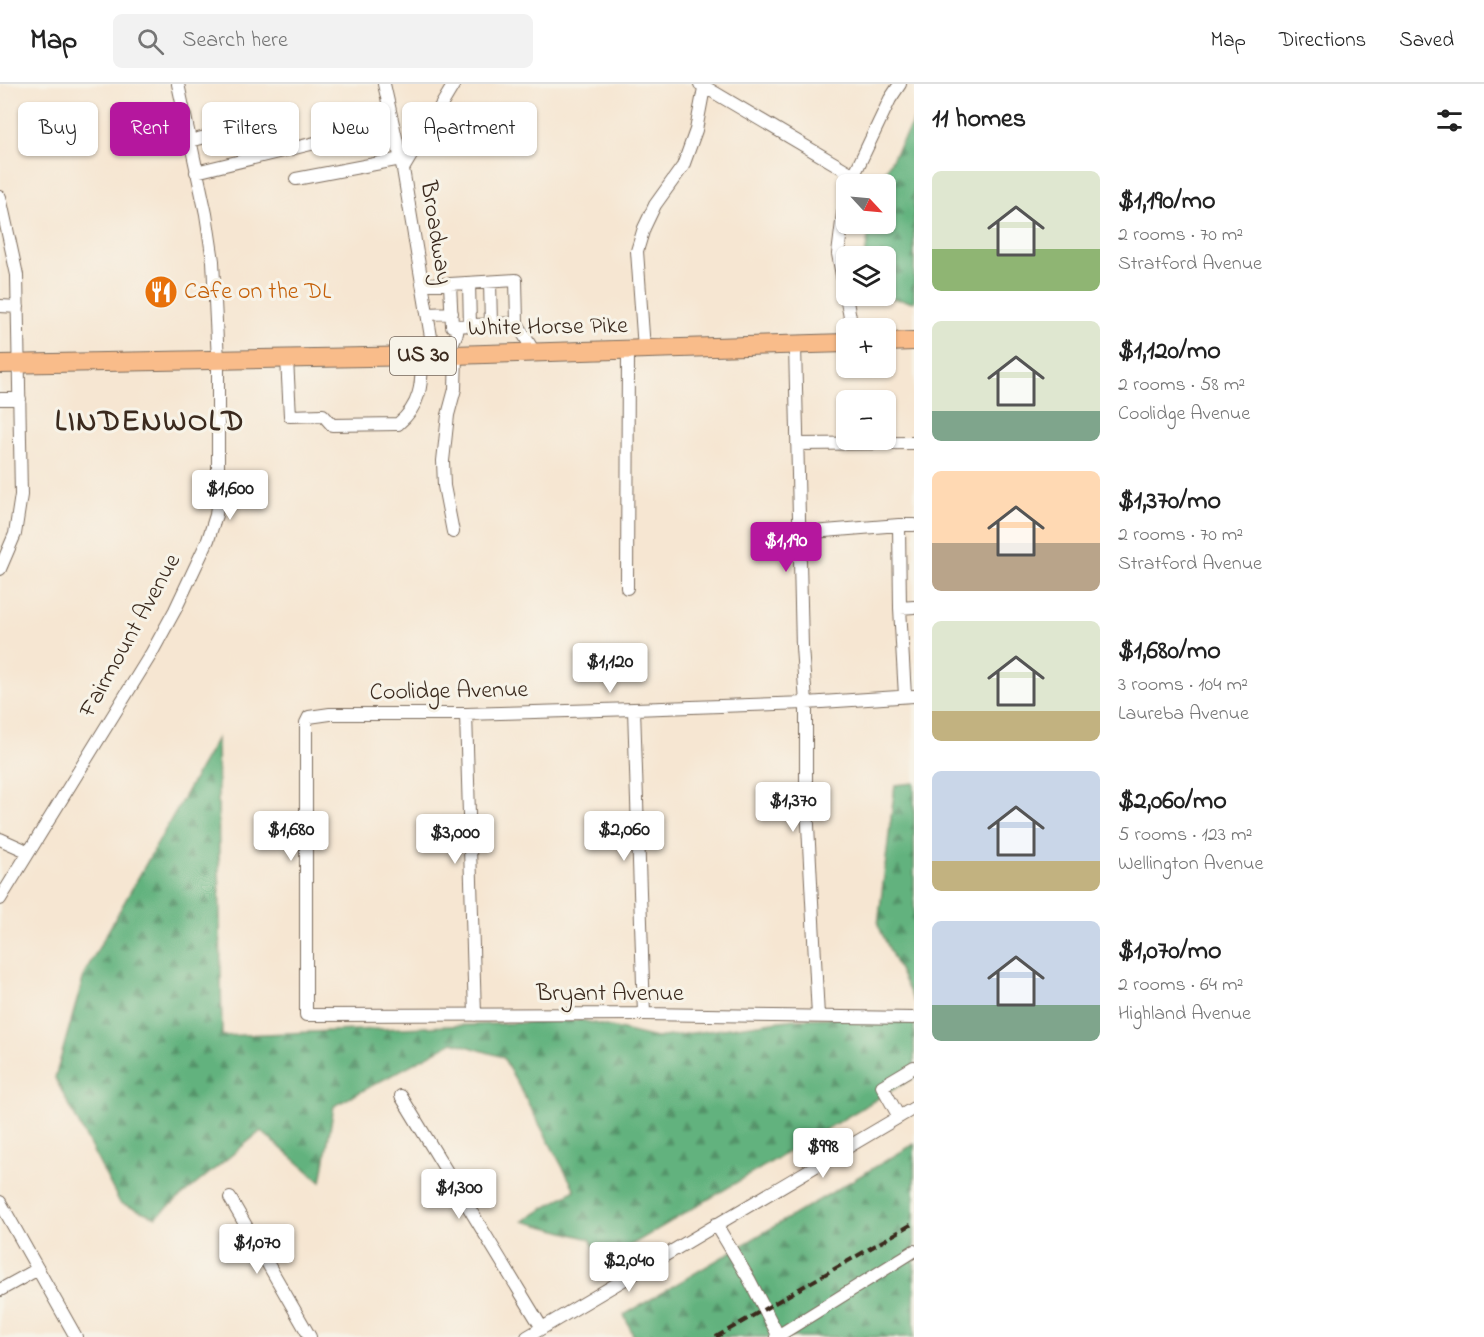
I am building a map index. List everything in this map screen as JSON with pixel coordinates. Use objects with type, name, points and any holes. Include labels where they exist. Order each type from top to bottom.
[{"type":"highway","points":[[896,342],[914,341]]},
{"type":"highway","name":"White Horse Pike","points":[[0,363],[218,361],[836,343]]},
{"type":"street","name":"Fairmount Avenue","points":[[178,84],[182,102]]},
{"type":"street","name":"Broadway","points":[[384,84],[402,164],[427,314],[440,355]]},
{"type":"street","points":[[296,179],[402,164],[454,84]]},
{"type":"street","points":[[856,174],[890,99],[900,84]]},
{"type":"street","points":[[627,588],[628,350],[644,349],[638,251],[644,228],[655,205],[683,166],[696,130],[702,86],[843,174]]},
{"type":"street","points":[[196,172],[393,124]]},
{"type":"street","points":[[190,141],[202,138]]},
{"type":"street","name":"Fairmount Avenue","points":[[0,899],[151,654],[208,540],[216,515],[218,361],[213,261],[190,141]]},
{"type":"street","points":[[0,197],[17,275],[20,399],[20,509],[15,534],[0,568]]},
{"type":"street","points":[[840,234],[838,254],[850,318]]},
{"type":"street","points":[[422,284],[516,280],[517,323],[534,352]]},
{"type":"street","points":[[490,282],[491,324]]},
{"type":"street","points":[[287,359],[290,416],[323,415],[332,425],[398,424],[413,410],[420,389],[440,355],[464,326],[469,283]]},
{"type":"street","points":[[450,284],[452,326],[517,323]]},
{"type":"street","points":[[0,306],[18,307]]},
{"type":"street","points":[[427,314],[452,313]]},
{"type":"street","points":[[795,345],[806,703],[806,787],[818,1016]]},
{"type":"street","points":[[440,355],[455,389],[448,415],[443,461],[444,486],[453,532]]},
{"type":"street","points":[[0,399],[20,399]]},
{"type":"street","points":[[797,444],[914,443]]},
{"type":"street","points":[[899,525],[900,608],[910,696]]},
{"type":"street","points":[[800,533],[914,525]]},
{"type":"street","points":[[900,608],[914,607]]},
{"type":"street","name":"Coolidge Avenue","points":[[306,1015],[306,723],[309,717],[330,714],[466,714],[806,703],[910,696]]},
{"type":"street","points":[[634,709],[644,1014]]},
{"type":"street","points":[[466,714],[475,1015]]},
{"type":"street","points":[[0,839],[29,852]]},
{"type":"street","name":"Bryant Avenue","points":[[306,1015],[644,1014],[914,1018]]},
{"type":"street","points":[[899,1117],[882,1086],[914,1066]]},
{"type":"street","points":[[401,1096],[542,1328]]},
{"type":"street","points":[[527,1337],[914,1108]]},
{"type":"street","points":[[230,1198],[310,1337]]},
{"type":"street","points":[[0,1202],[76,1337]]},
{"type":"street","points":[[716,1224],[749,1279],[777,1337],[914,1251]]},
{"type":"street","points":[[0,1290],[38,1269]]},
{"type":"green space","points":[[914,120],[914,302],[896,299],[896,246],[867,246],[868,234],[896,234],[896,174],[884,174]]},
{"type":"green space","points":[[217,738],[222,1036],[581,1020],[656,1038],[795,1019],[914,1015],[914,1077],[601,1263],[590,1239],[523,1221],[575,1190],[503,1057],[453,1042],[334,1106],[321,1182],[261,1131],[156,1217],[120,1203],[55,1078],[85,972]]},
{"type":"green space","points":[[914,783],[914,1002],[878,925],[895,785]]},
{"type":"green space","points":[[914,1144],[914,1337],[634,1337],[624,1315]]},
{"type":"railway","points":[[716,1337],[914,1223]]},
{"type":"place","name":"Cafe on the DL","points":[[161,292]]},
{"type":"district","name":"LINDENWOLD","points":[[150,423]]}]
